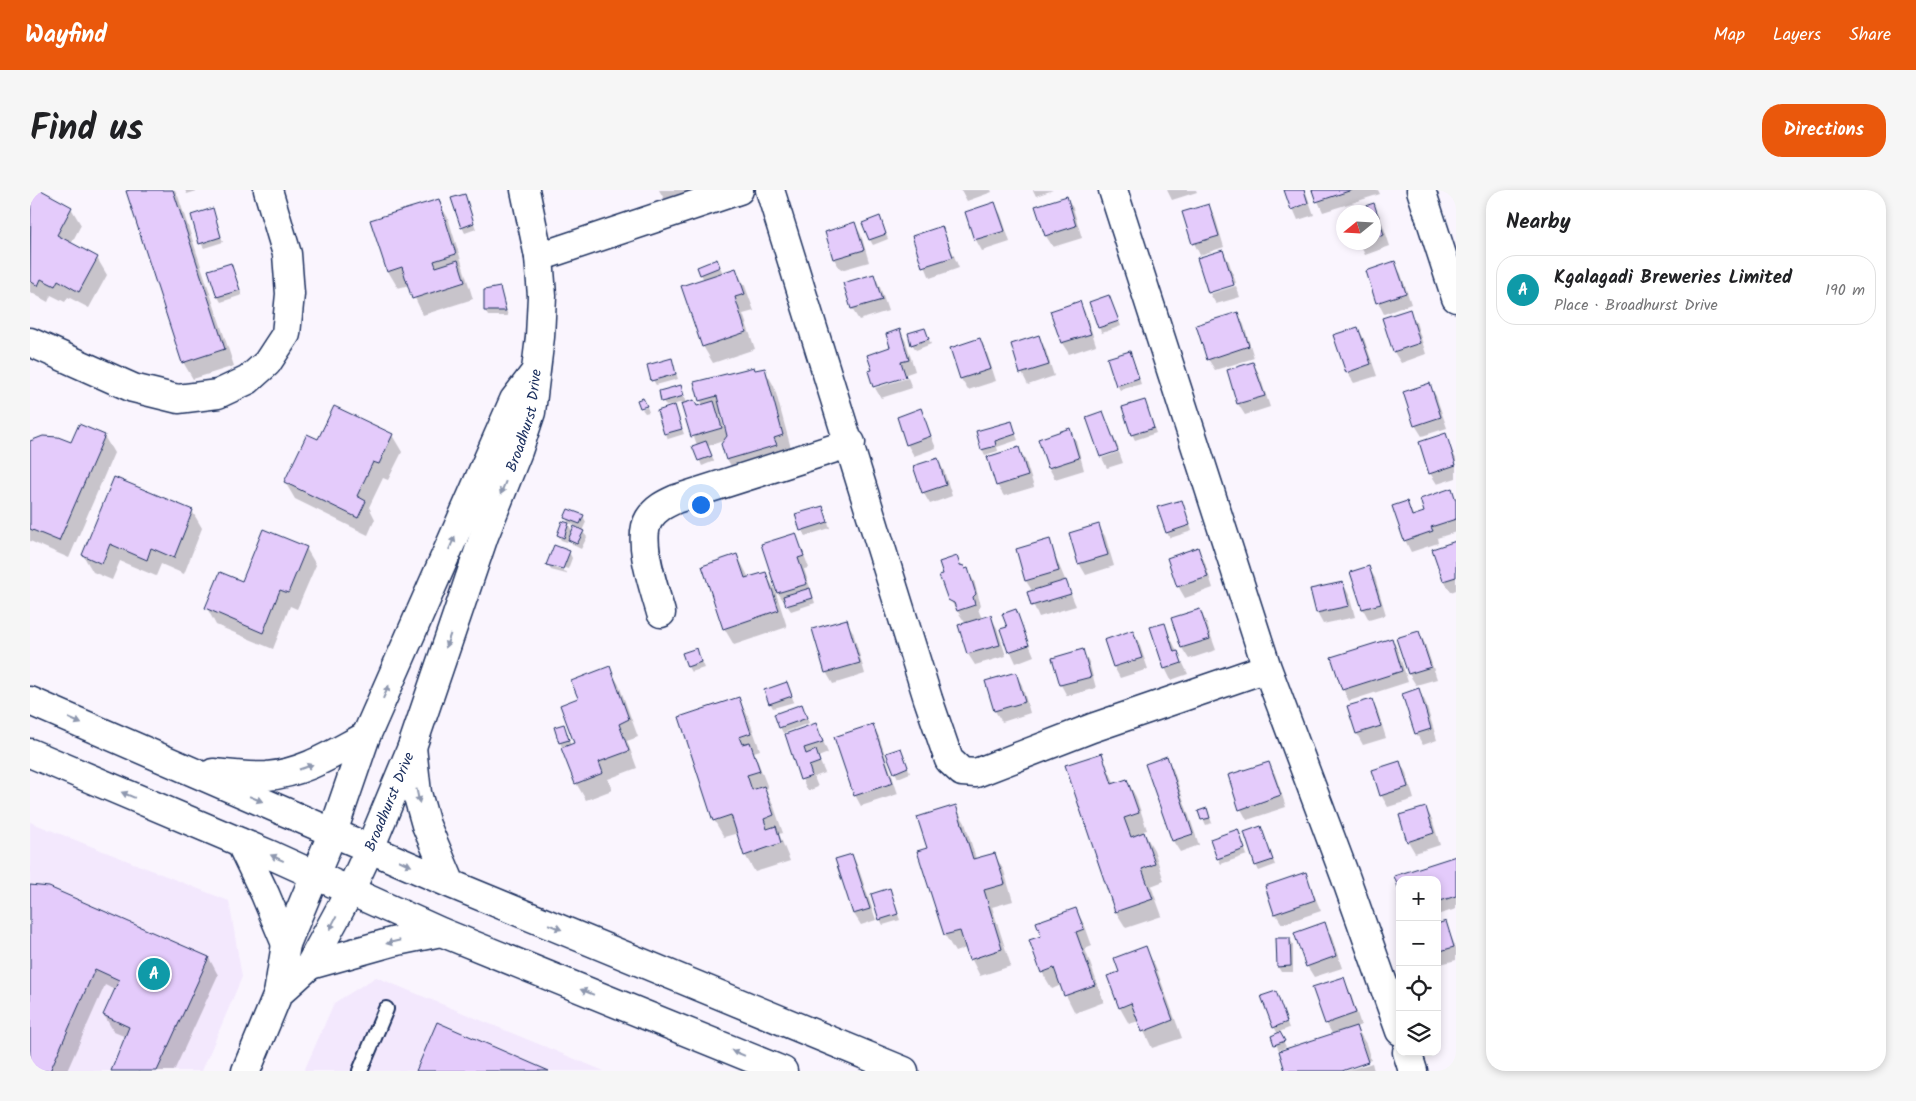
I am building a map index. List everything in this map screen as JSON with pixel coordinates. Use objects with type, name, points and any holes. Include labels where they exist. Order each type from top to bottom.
[{"type":"street","points":[[30,342],[133,388],[178,399],[218,394],[248,380],[267,364],[286,334],[290,294],[287,254],[268,190]]},
{"type":"street","points":[[525,190],[539,257],[542,296],[540,337],[534,374]]},
{"type":"street","points":[[539,257],[739,190]]},
{"type":"street","points":[[770,190],[928,699],[949,760],[962,772],[976,773],[1092,728],[1267,668]]},
{"type":"street","points":[[1113,190],[1267,668],[1345,876],[1396,1020]]},
{"type":"street","points":[[1421,190],[1456,298]]},
{"type":"street","name":"Broadhurst Drive","points":[[278,994],[286,944],[313,875],[333,832],[366,736],[514,400],[534,374]]},
{"type":"street","name":"Broadhurst Drive","points":[[278,994],[310,965],[350,891],[412,747],[484,536],[518,452],[531,412],[534,374]]},
{"type":"street","points":[[661,613],[644,553],[648,521],[661,506],[850,443]]},
{"type":"street","points":[[30,701],[189,772],[451,884],[904,1071]]},
{"type":"street","points":[[189,772],[248,776],[284,774],[326,758],[366,736]]},
{"type":"street","points":[[412,747],[417,793],[424,817],[451,884]]},
{"type":"street","points":[[30,753],[240,842],[441,932],[783,1071]]},
{"type":"street","points":[[240,842],[266,894],[286,944]]},
{"type":"street","points":[[310,965],[392,942],[441,932]]},
{"type":"street","points":[[246,1071],[278,994]]},
{"type":"street","points":[[1408,1056],[1413,1071]]},
{"type":"lane","points":[[360,1071],[386,1009]]},
{"type":"shaded area","points":[[30,822],[229,901],[242,977],[202,1071],[30,1071]]},
{"type":"shaded area","points":[[376,977],[604,1071],[304,1071],[334,1003]]},
{"type":"building","points":[[31,190],[41,190],[72,207],[57,235],[98,257],[79,292],[58,280],[55,286],[41,279],[38,286],[30,281]]},
{"type":"building","points":[[173,190],[225,349],[182,363],[126,191]]},
{"type":"building","points":[[1284,190],[1304,190],[1308,203],[1291,210]]},
{"type":"building","points":[[1312,190],[1352,190],[1316,202]]},
{"type":"building","points":[[465,194],[474,223],[461,228],[451,198]]},
{"type":"building","points":[[1067,196],[1076,226],[1045,236],[1035,206]]},
{"type":"building","points":[[439,199],[456,254],[434,261],[436,267],[458,260],[465,282],[412,299],[402,267],[387,272],[370,220]]},
{"type":"building","points":[[995,202],[1005,231],[974,240],[965,212]]},
{"type":"building","points":[[1209,204],[1219,236],[1192,244],[1182,212]]},
{"type":"building","points":[[213,208],[221,237],[199,244],[191,215]]},
{"type":"building","points":[[880,216],[886,234],[869,240],[862,223]]},
{"type":"building","points":[[855,222],[864,250],[833,259],[825,232]]},
{"type":"building","points":[[1381,225],[1384,235],[1381,236]]},
{"type":"building","points":[[942,226],[953,257],[922,267],[912,236]]},
{"type":"building","points":[[1223,250],[1234,285],[1208,293],[1197,258]]},
{"type":"building","points":[[717,259],[720,267],[700,275],[697,267]]},
{"type":"building","points":[[1395,261],[1406,293],[1376,303],[1366,271]]},
{"type":"building","points":[[231,263],[240,290],[217,297],[208,270]]},
{"type":"building","points":[[736,268],[745,294],[735,297],[746,332],[702,347],[681,286]]},
{"type":"building","points":[[874,274],[882,300],[851,309],[843,283]]},
{"type":"building","points":[[500,287],[506,311],[484,311],[484,290]]},
{"type":"building","points":[[1109,295],[1119,321],[1098,328],[1089,302]]},
{"type":"building","points":[[1080,301],[1091,334],[1061,343],[1050,311]]},
{"type":"building","points":[[1410,309],[1420,343],[1393,352],[1382,318]]},
{"type":"building","points":[[1238,312],[1249,346],[1207,360],[1196,325]]},
{"type":"building","points":[[1358,327],[1371,364],[1346,373],[1333,335]]},
{"type":"building","points":[[925,328],[929,339],[911,345],[908,333]]},
{"type":"building","points":[[900,329],[909,360],[901,362],[906,377],[873,387],[868,371],[872,370],[867,355],[890,347],[886,334]]},
{"type":"building","points":[[1039,335],[1049,365],[1020,374],[1011,344]]},
{"type":"building","points":[[980,338],[991,369],[960,379],[950,348]]},
{"type":"building","points":[[1130,351],[1139,378],[1116,386],[1107,358]]},
{"type":"building","points":[[672,358],[676,374],[651,381],[647,365]]},
{"type":"building","points":[[1253,362],[1265,396],[1237,404],[1227,370]]},
{"type":"building","points":[[754,367],[755,370],[765,368],[783,435],[774,438],[777,445],[726,460],[721,444],[727,436],[717,396],[699,401],[694,382]]},
{"type":"building","points":[[1430,383],[1441,417],[1414,426],[1403,392]]},
{"type":"building","points":[[681,385],[684,396],[661,402],[659,391]]},
{"type":"building","points":[[643,398],[647,406],[640,408],[637,400]]},
{"type":"building","points":[[694,400],[697,406],[714,401],[722,428],[691,437],[681,404]]},
{"type":"building","points":[[1145,400],[1154,428],[1131,435],[1122,407]]},
{"type":"building","points":[[675,405],[682,429],[664,434],[657,411]]},
{"type":"building","points":[[334,406],[393,434],[379,464],[373,462],[357,496],[366,501],[358,518],[284,482],[307,434],[318,439]]},
{"type":"building","points":[[921,408],[931,436],[906,445],[897,417]]},
{"type":"building","points":[[1103,411],[1118,451],[1100,457],[1086,417]]},
{"type":"building","points":[[1012,421],[1016,434],[995,441],[996,446],[981,450],[976,431]]},
{"type":"building","points":[[79,424],[105,435],[59,541],[30,529],[30,441],[43,436],[58,437],[71,442]]},
{"type":"building","points":[[1070,428],[1079,458],[1048,468],[1038,439]]},
{"type":"building","points":[[1446,433],[1456,465],[1429,474],[1419,442]]},
{"type":"building","points":[[706,441],[712,456],[698,461],[692,446]]},
{"type":"building","points":[[1019,447],[1028,476],[996,486],[987,457]]},
{"type":"building","points":[[938,458],[946,485],[922,493],[913,466]]},
{"type":"building","points":[[114,477],[193,510],[174,558],[151,548],[147,560],[110,544],[102,564],[82,555]]},
{"type":"building","points":[[1452,488],[1456,501],[1456,519],[1431,527],[1433,531],[1404,541],[1392,506],[1407,501],[1412,516],[1424,512],[1420,499]]},
{"type":"building","points":[[1182,500],[1190,525],[1166,533],[1157,507]]},
{"type":"building","points":[[823,506],[828,522],[800,531],[795,514]]},
{"type":"building","points":[[568,509],[584,515],[580,524],[564,518]]},
{"type":"building","points":[[562,521],[569,523],[564,538],[557,535]]},
{"type":"building","points":[[1099,524],[1108,555],[1078,564],[1069,533]]},
{"type":"building","points":[[574,526],[584,531],[577,544],[568,540]]},
{"type":"building","points":[[263,529],[307,547],[288,593],[280,590],[263,633],[205,608],[220,572],[242,581]]},
{"type":"building","points":[[796,533],[804,556],[798,558],[807,584],[777,593],[761,544]]},
{"type":"building","points":[[1050,539],[1059,571],[1025,581],[1016,549]]},
{"type":"building","points":[[1456,541],[1456,577],[1443,581],[1432,549]]},
{"type":"building","points":[[554,545],[570,551],[563,569],[546,565]]},
{"type":"building","points":[[1198,547],[1208,577],[1177,587],[1167,558]]},
{"type":"building","points":[[737,554],[745,578],[766,572],[779,610],[723,629],[702,566]]},
{"type":"building","points":[[957,556],[960,565],[964,566],[965,569],[968,568],[976,594],[973,597],[975,605],[957,611],[954,603],[948,600],[939,575],[943,574],[939,562]]},
{"type":"building","points":[[1369,566],[1381,604],[1362,609],[1350,572]]},
{"type":"building","points":[[1066,580],[1071,594],[1031,606],[1027,592]]},
{"type":"building","points":[[1343,582],[1349,606],[1316,613],[1310,589]]},
{"type":"building","points":[[810,588],[813,598],[786,606],[783,596]]},
{"type":"building","points":[[1016,609],[1029,645],[1008,652],[1000,629],[1007,627],[1002,614]]},
{"type":"building","points":[[1200,609],[1210,639],[1181,648],[1171,618]]},
{"type":"building","points":[[991,615],[1000,645],[967,654],[958,625]]},
{"type":"building","points":[[847,619],[860,663],[825,673],[812,629]]},
{"type":"building","points":[[1165,623],[1174,652],[1178,651],[1182,663],[1164,669],[1150,627]]},
{"type":"building","points":[[1133,630],[1142,658],[1113,667],[1104,640]]},
{"type":"building","points":[[1419,631],[1431,667],[1408,674],[1396,638]]},
{"type":"building","points":[[1392,638],[1402,671],[1342,690],[1331,657]]},
{"type":"building","points":[[697,648],[701,662],[687,667],[682,653]]},
{"type":"building","points":[[1083,649],[1091,677],[1060,685],[1052,658]]},
{"type":"building","points":[[610,666],[629,719],[619,724],[629,751],[599,762],[603,773],[575,784],[561,748],[574,743],[560,705],[578,698],[571,681]]},
{"type":"building","points":[[1016,672],[1025,702],[994,711],[985,681]]},
{"type":"building","points":[[787,682],[792,696],[769,704],[764,690]]},
{"type":"building","points":[[1419,688],[1431,729],[1415,734],[1402,694]]},
{"type":"building","points":[[739,697],[751,733],[739,737],[742,744],[750,742],[760,771],[747,775],[752,790],[764,786],[774,815],[764,819],[767,829],[776,826],[781,843],[744,856],[731,815],[713,821],[679,717]]},
{"type":"building","points":[[1372,699],[1381,726],[1356,734],[1347,706]]},
{"type":"building","points":[[802,704],[807,718],[779,728],[774,714]]},
{"type":"building","points":[[816,723],[823,742],[804,748],[806,754],[816,750],[820,762],[809,766],[812,776],[800,780],[785,734]]},
{"type":"building","points":[[564,724],[569,740],[559,743],[554,727]]},
{"type":"building","points":[[873,724],[893,783],[854,796],[834,737]]},
{"type":"building","points":[[901,748],[908,767],[894,773],[886,753]]},
{"type":"building","points":[[1102,753],[1112,784],[1127,779],[1139,813],[1124,818],[1131,837],[1144,832],[1155,864],[1142,869],[1153,899],[1115,912],[1065,765]]},
{"type":"building","points":[[1167,756],[1193,834],[1172,841],[1145,764]]},
{"type":"building","points":[[1400,761],[1408,787],[1380,796],[1372,770]]},
{"type":"building","points":[[1269,762],[1281,795],[1239,810],[1228,775]]},
{"type":"building","points":[[956,805],[973,859],[995,853],[1005,884],[984,890],[1002,949],[969,960],[960,931],[944,935],[917,851],[927,848],[917,817]]},
{"type":"building","points":[[1426,807],[1434,833],[1407,842],[1399,815]]},
{"type":"building","points":[[1207,808],[1210,818],[1201,820],[1198,811]]},
{"type":"building","points":[[1261,826],[1273,860],[1255,866],[1244,832]]},
{"type":"building","points":[[1238,829],[1245,849],[1217,859],[1210,839]]},
{"type":"building","points":[[852,854],[870,909],[853,914],[835,859]]},
{"type":"building","points":[[1456,856],[1456,896],[1441,901],[1441,876],[1396,876],[1396,882],[1394,876]]},
{"type":"building","points":[[1306,872],[1315,900],[1274,914],[1265,886]]},
{"type":"building","points":[[30,885],[49,887],[209,957],[157,1071],[111,1071],[129,1027],[103,1015],[119,980],[95,969],[50,1071],[30,1071]]},
{"type":"building","points":[[890,888],[898,914],[879,920],[871,894]]},
{"type":"building","points":[[1076,908],[1084,929],[1076,932],[1095,985],[1064,996],[1054,968],[1041,973],[1029,940],[1041,936],[1036,922]]},
{"type":"building","points":[[1446,921],[1454,947],[1441,951],[1441,923]]},
{"type":"building","points":[[1325,922],[1336,956],[1306,967],[1294,933]]},
{"type":"building","points":[[1276,938],[1290,938],[1291,966],[1277,967]]},
{"type":"building","points":[[1146,946],[1173,1020],[1142,1032],[1131,1003],[1119,1008],[1107,976],[1119,972],[1114,958]]},
{"type":"building","points":[[1344,977],[1356,1013],[1325,1024],[1312,987]]},
{"type":"building","points":[[1276,991],[1287,1022],[1273,1028],[1261,996]]},
{"type":"building","points":[[437,1022],[549,1071],[416,1071]]},
{"type":"building","points":[[1356,1026],[1368,1062],[1342,1071],[1285,1071],[1279,1051]]},
{"type":"building","points":[[1280,1032],[1285,1041],[1274,1045],[1271,1036]]},
{"type":"place","name":"Kgalagadi Breweries Limited","points":[[154,974]]}]
